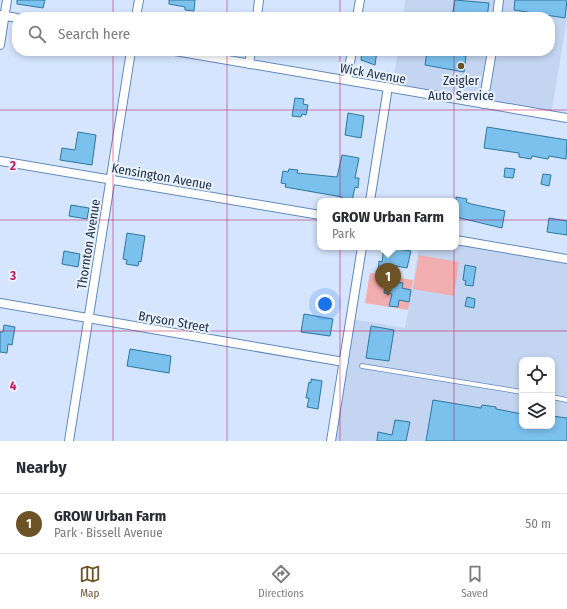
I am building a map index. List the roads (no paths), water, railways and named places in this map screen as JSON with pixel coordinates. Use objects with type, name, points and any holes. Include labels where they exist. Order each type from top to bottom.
[{"type":"street","points":[[0,44],[2,16],[7,0]]},
{"type":"street","points":[[137,12],[139,0]]},
{"type":"street","points":[[258,12],[259,0]]},
{"type":"street","points":[[358,12],[360,0]]},
{"type":"street","points":[[498,12],[499,0]]},
{"type":"street","points":[[2,16],[12,17]]},
{"type":"street","name":"Thornton Avenue","points":[[69,441],[130,56]]},
{"type":"street","name":"Wick Avenue","points":[[203,56],[567,118]]},
{"type":"street","points":[[249,64],[250,56]]},
{"type":"street","points":[[347,80],[351,56]]},
{"type":"street","points":[[484,104],[491,56]]},
{"type":"street","points":[[370,198],[388,87]]},
{"type":"street","name":"Kensington Avenue","points":[[0,160],[317,214]]},
{"type":"street","points":[[459,240],[567,258]]},
{"type":"street","points":[[331,441],[362,250]]},
{"type":"street","name":"Bryson Street","points":[[0,303],[344,362]]},
{"type":"lane","points":[[362,366],[519,392]]},
{"type":"lane","points":[[555,398],[567,400]]},
{"type":"place","name":"Zeigler Auto Service","points":[[461,66]]},
{"type":"place","name":"GROW Urban Farm","points":[[388,296]]}]
